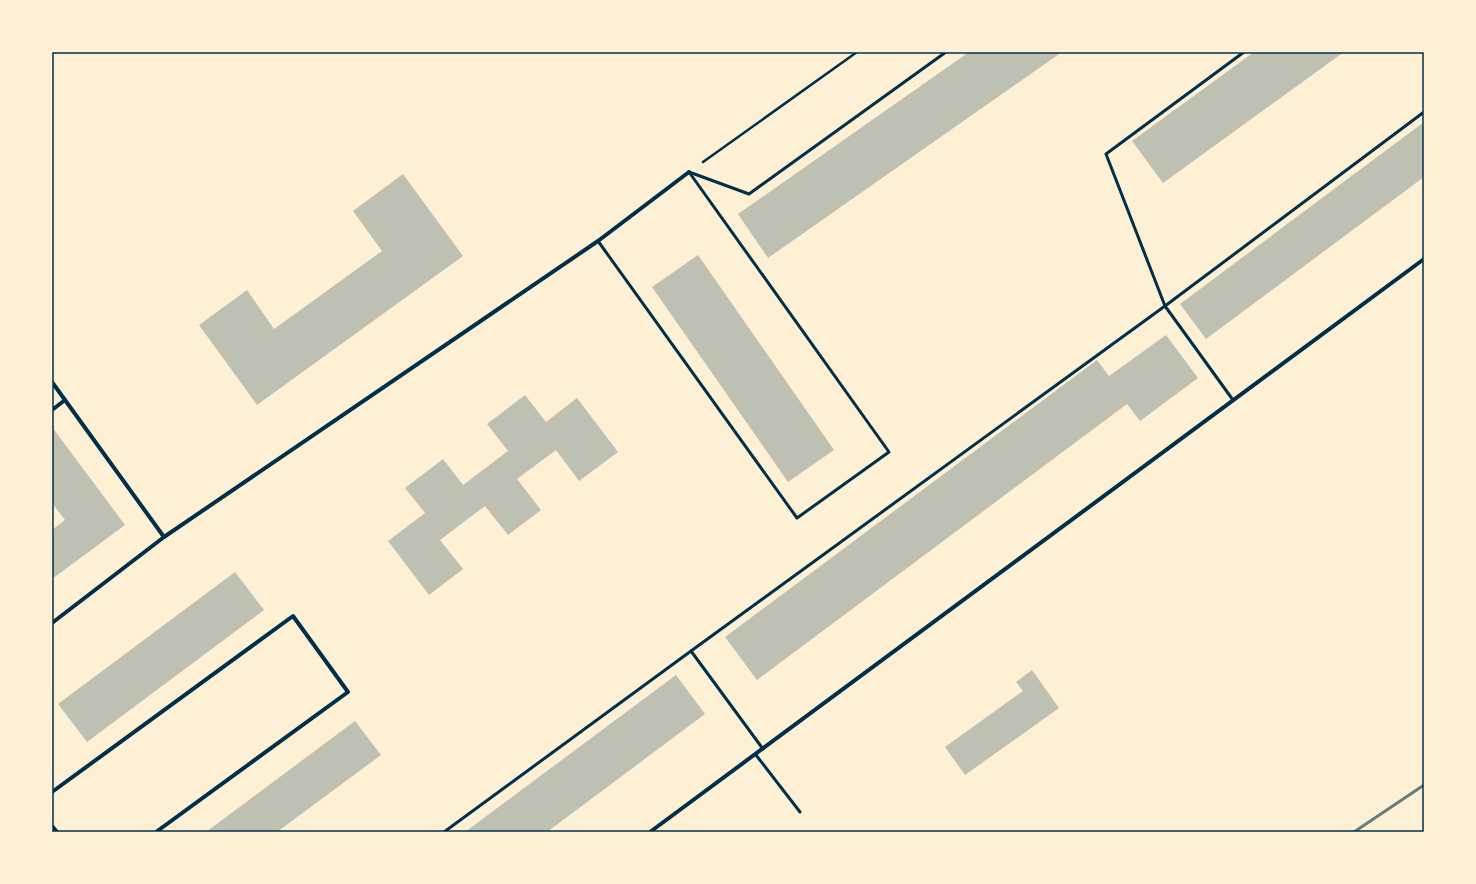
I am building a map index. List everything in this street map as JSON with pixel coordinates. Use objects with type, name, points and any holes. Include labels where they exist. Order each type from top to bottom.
[{"type":"street","points":[[52,623],[164,537],[598,241],[690,172]]},
{"type":"street","points":[[650,832],[763,750],[1424,258]]},
{"type":"street","points":[[52,382],[164,537]]},
{"type":"street","points":[[52,410],[65,400]]},
{"type":"street","points":[[52,792],[293,616],[348,692],[156,832]]},
{"type":"street","points":[[52,826],[56,832]]},
{"type":"lane","points":[[690,172],[749,194],[946,52]]},
{"type":"lane","points":[[1233,400],[1165,306],[1106,154],[1244,52]]},
{"type":"lane","points":[[444,832],[1165,306],[1424,112]]},
{"type":"lane","points":[[598,241],[797,518],[890,452],[690,172]]},
{"type":"lane","points":[[691,652],[763,750]]},
{"type":"lane","points":[[756,755],[800,812]]},
{"type":"path","points":[[690,172],[857,52]]},
{"type":"building","points":[[969,52],[1062,52],[768,258],[738,214]]},
{"type":"building","points":[[1254,52],[1344,52],[1163,183],[1132,141]]},
{"type":"building","points":[[1424,122],[1424,177],[1206,339],[1180,304]]},
{"type":"building","points":[[403,174],[463,256],[257,405],[199,325],[247,290],[274,329],[382,251],[353,211]]},
{"type":"building","points":[[698,255],[834,450],[788,482],[652,287]]},
{"type":"building","points":[[1166,335],[1198,378],[1140,421],[1127,404],[757,680],[725,637],[1097,360],[1109,376]]},
{"type":"building","points":[[525,395],[546,422],[577,398],[618,452],[579,481],[556,450],[517,479],[541,510],[508,535],[485,506],[440,540],[463,569],[429,595],[388,541],[425,513],[405,488],[443,459],[463,485],[508,451],[487,424]]},
{"type":"building","points":[[52,427],[125,525],[52,579],[52,530],[65,520],[52,503]]},
{"type":"building","points":[[235,572],[264,610],[87,742],[58,704]]},
{"type":"building","points":[[1032,670],[1059,708],[965,775],[945,747],[1023,691],[1016,682]]},
{"type":"building","points":[[676,675],[705,714],[547,832],[465,832]]},
{"type":"building","points":[[355,721],[381,755],[277,832],[206,832]]},
{"type":"railway","points":[[1354,832],[1424,785]]}]
